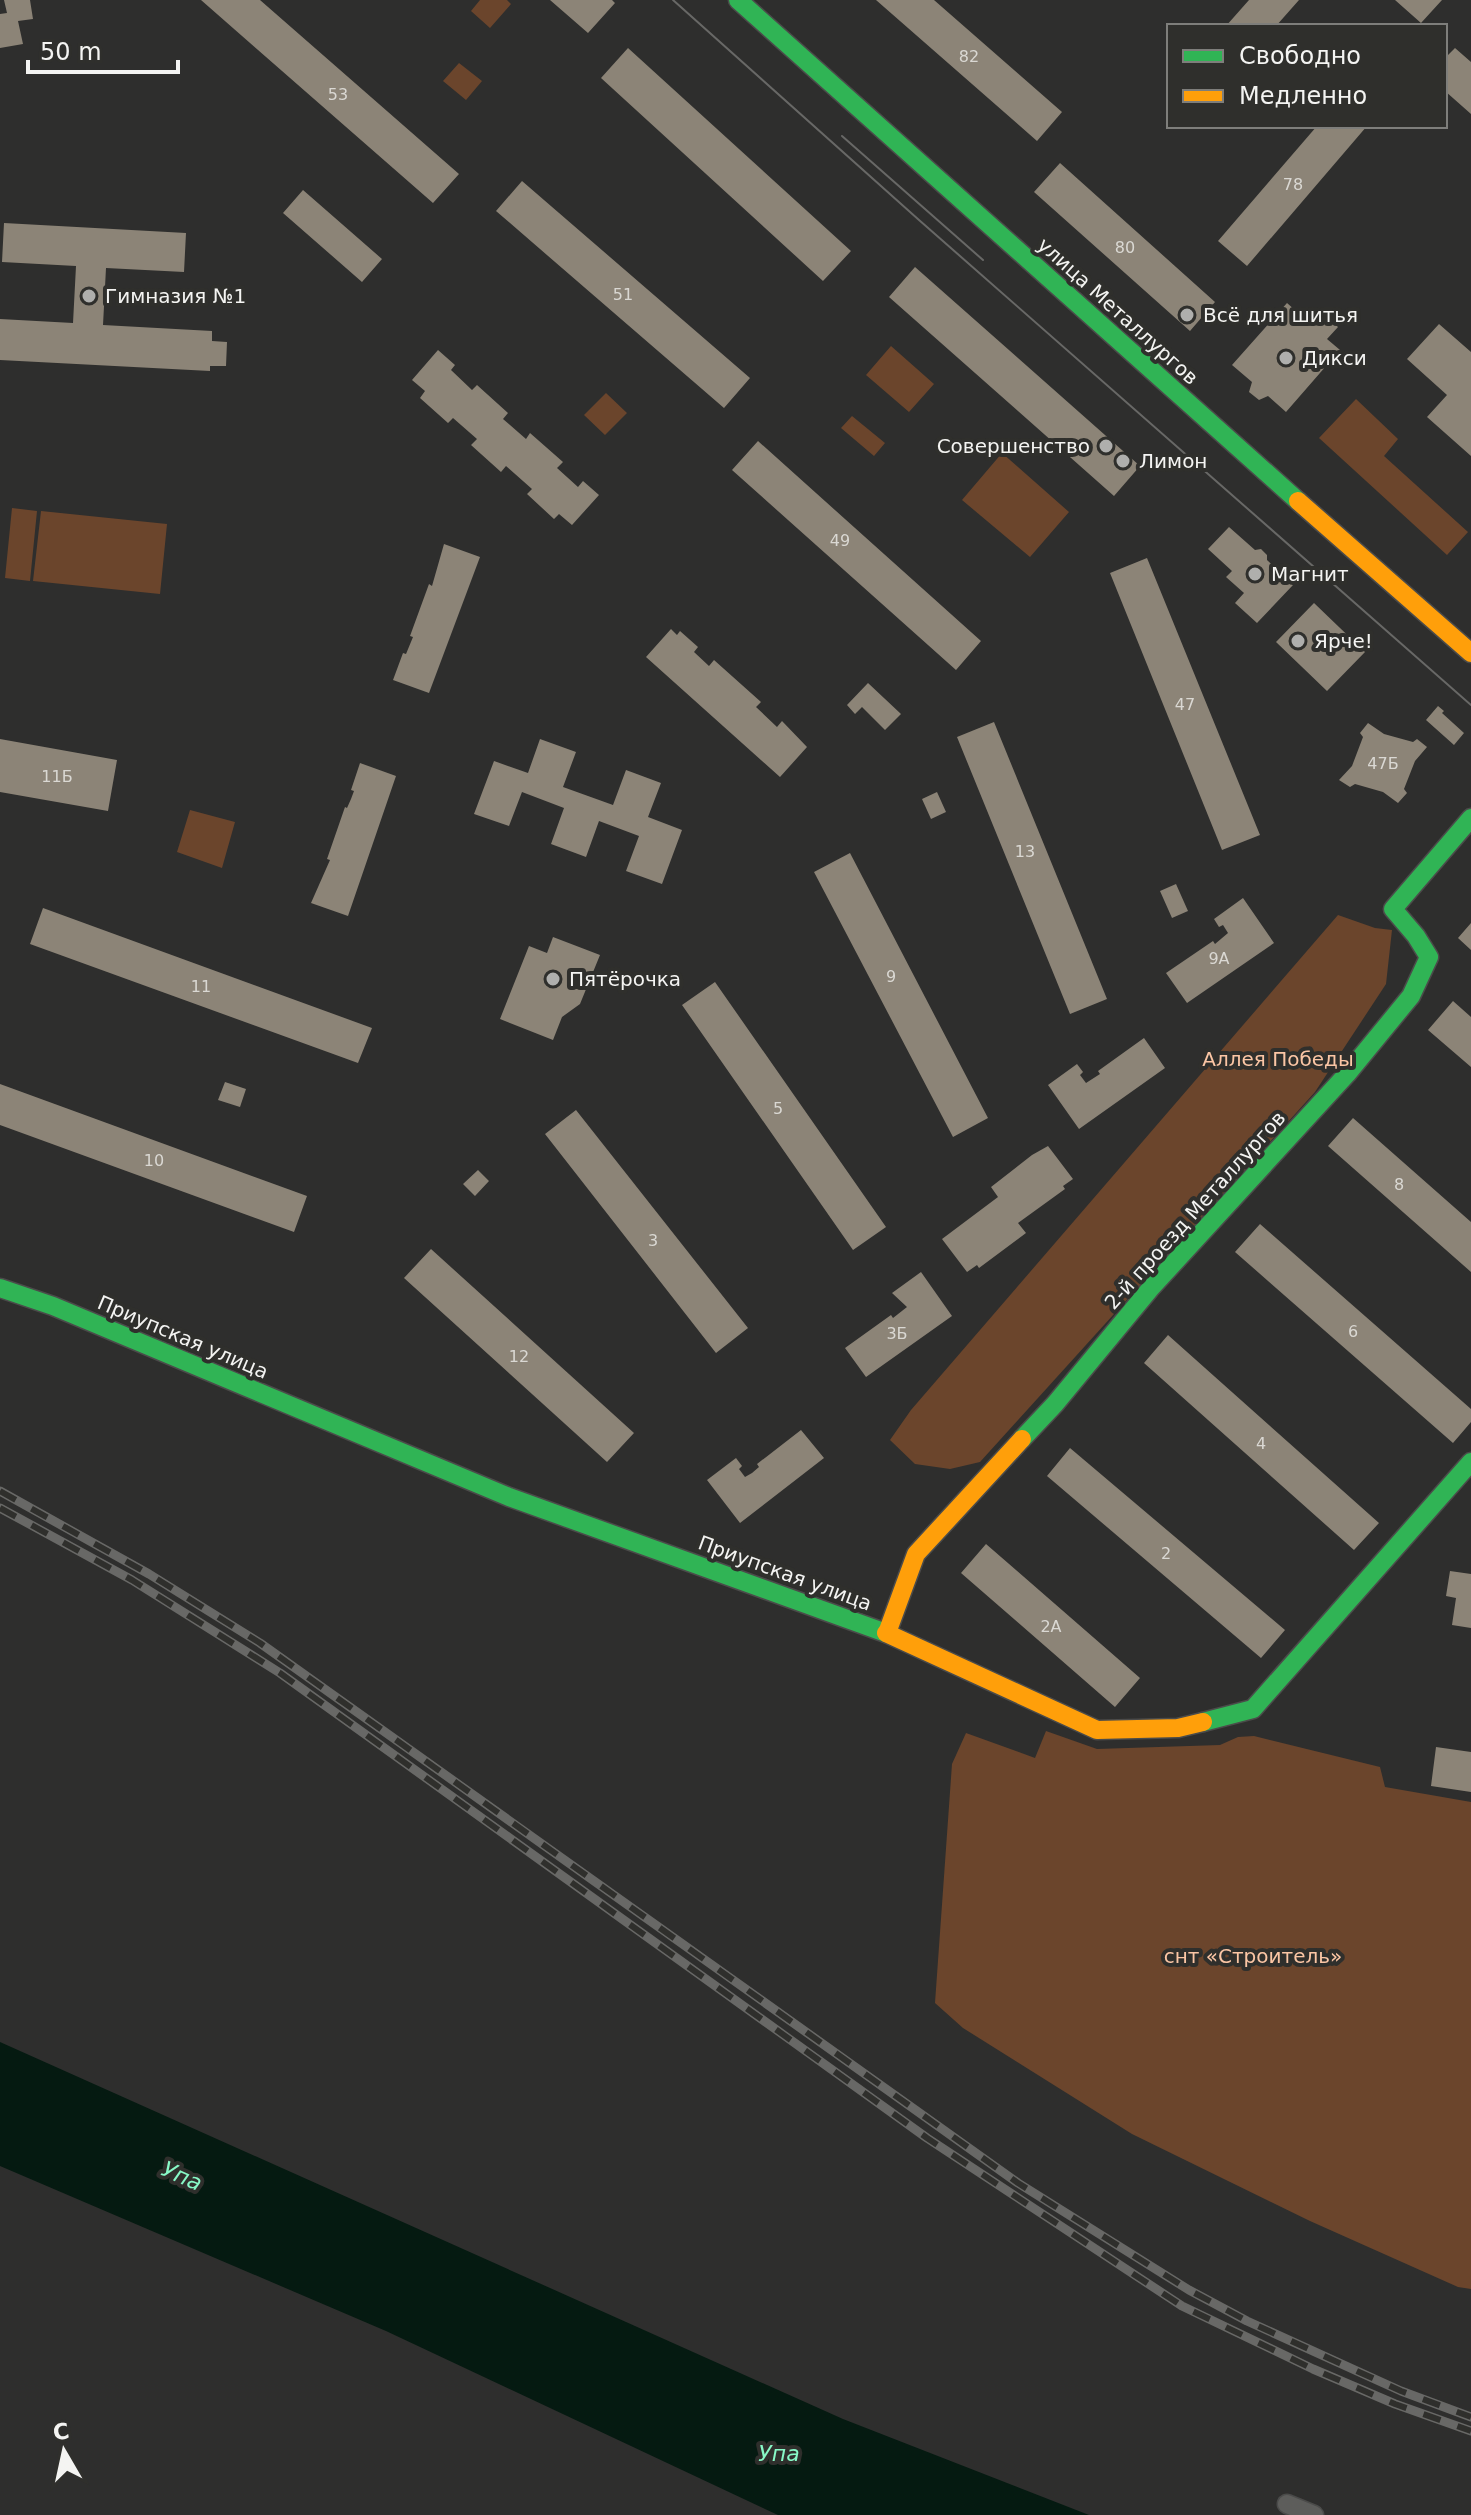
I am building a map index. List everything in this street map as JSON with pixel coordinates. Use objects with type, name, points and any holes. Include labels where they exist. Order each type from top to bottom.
[{"type":"street","name":"улица Металлургов","points":[[738,0],[983,217],[1163,383],[1471,653]]},
{"type":"street","name":"2-й проезд Металлургов","points":[[887,1633],[916,1554],[1055,1404],[1150,1289],[1347,1074],[1411,996],[1429,957],[1393,909],[1471,818]]},
{"type":"street","name":"Приупская улица","points":[[0,1288],[67,1312],[509,1497],[887,1633],[1097,1730],[1178,1728],[1253,1709],[1471,1462]]},
{"type":"street","points":[[1287,2504],[1314,2515]]},
{"type":"green space","points":[[480,0],[507,0],[511,4],[490,28],[471,11]]},
{"type":"green space","points":[[459,63],[482,81],[466,100],[443,81]]},
{"type":"green space","points":[[891,346],[934,384],[909,412],[866,375]]},
{"type":"green space","points":[[606,393],[627,413],[605,435],[584,415]]},
{"type":"green space","points":[[1356,399],[1398,439],[1384,456],[1468,532],[1447,555],[1319,438]]},
{"type":"green space","points":[[852,416],[885,443],[874,456],[841,428]]},
{"type":"green space","points":[[1002,453],[1069,512],[1030,557],[962,500]]},
{"type":"green space","points":[[12,508],[37,511],[30,581],[5,578]]},
{"type":"green space","points":[[41,511],[167,524],[160,594],[33,581]]},
{"type":"green space","points":[[190,810],[235,822],[222,868],[177,852]]},
{"type":"green space","name":"Аллея Победы","points":[[1338,915],[1375,928],[1392,930],[1386,984],[1315,1092],[980,1462],[950,1469],[915,1464],[890,1440],[911,1410]]},
{"type":"green space","name":"снт «Строитель»","points":[[1046,1731],[1097,1749],[1220,1745],[1238,1737],[1254,1736],[1380,1767],[1385,1787],[1471,1802],[1471,2289],[1458,2287],[1310,2221],[1132,2134],[963,2028],[935,2003],[952,1764],[966,1733],[1035,1758]]},
{"type":"water","name":"Упа","points":[[0,2042],[843,2419],[1089,2515],[778,2515],[386,2331],[0,2166]]},
{"type":"building","points":[[4,0],[30,0],[33,19],[18,21],[23,44],[0,48],[0,14],[7,13]]},
{"type":"building","points":[[201,0],[260,0],[459,174],[433,203]]},
{"type":"building","points":[[550,0],[612,0],[615,3],[588,33]]},
{"type":"building","points":[[876,0],[934,0],[1062,112],[1037,141]]},
{"type":"building","points":[[1249,0],[1299,0],[1278,24],[1228,24]]},
{"type":"building","points":[[1395,0],[1442,0],[1421,23]]},
{"type":"building","points":[[628,48],[851,251],[823,281],[601,78]]},
{"type":"building","points":[[1455,48],[1471,62],[1471,114],[1447,93],[1447,56]]},
{"type":"building","points":[[1315,128],[1365,128],[1247,266],[1218,241]]},
{"type":"building","points":[[1060,163],[1215,302],[1190,331],[1034,192]]},
{"type":"building","points":[[522,181],[750,378],[724,408],[496,211]]},
{"type":"building","points":[[303,190],[382,259],[362,282],[283,213]]},
{"type":"building","name":"Гимназия №1","points":[[4,223],[186,233],[184,272],[106,268],[103,325],[212,331],[212,341],[227,342],[226,366],[210,366],[210,371],[0,360],[0,319],[73,323],[76,266],[2,262]]},
{"type":"building","points":[[915,267],[1140,466],[1114,496],[889,297]]},
{"type":"building","name":"Дикси","points":[[1287,303],[1313,326],[1324,314],[1338,327],[1327,339],[1340,350],[1286,412],[1268,396],[1259,400],[1249,392],[1252,382],[1232,365]]},
{"type":"building","points":[[1439,324],[1471,352],[1471,456],[1427,417],[1447,395],[1407,359]]},
{"type":"building","points":[[438,350],[455,365],[451,370],[472,390],[477,385],[508,413],[503,419],[526,439],[530,433],[563,462],[557,468],[578,487],[583,481],[599,495],[572,525],[559,514],[554,519],[527,494],[532,489],[506,466],[501,472],[471,445],[477,439],[453,418],[448,423],[420,398],[425,391],[412,380]]},
{"type":"building","points":[[758,441],[981,641],[956,670],[732,470]]},
{"type":"building","name":"Магнит","points":[[1229,527],[1255,550],[1261,549],[1267,560],[1293,585],[1257,623],[1235,603],[1244,593],[1226,577],[1232,571],[1208,549]]},
{"type":"building","points":[[444,544],[480,557],[429,693],[393,680],[413,637],[410,636],[429,584],[432,586]]},
{"type":"building","points":[[1147,558],[1260,835],[1222,850],[1110,573]]},
{"type":"building","points":[[1314,603],[1365,652],[1327,691],[1276,642]]},
{"type":"building","points":[[671,629],[677,635],[680,631],[698,647],[694,652],[709,666],[714,660],[761,702],[756,707],[777,727],[782,721],[807,747],[780,777],[646,657]]},
{"type":"building","points":[[868,683],[901,714],[885,730],[862,707],[855,714],[847,705]]},
{"type":"building","points":[[1438,706],[1464,733],[1454,745],[1426,720]]},
{"type":"building","points":[[994,722],[1107,999],[1070,1014],[957,737]]},
{"type":"building","points":[[1368,723],[1384,734],[1413,742],[1417,739],[1427,747],[1415,761],[1404,789],[1407,793],[1398,803],[1383,792],[1355,784],[1350,787],[1339,780],[1352,766],[1363,737],[1360,733]]},
{"type":"building","points":[[0,739],[117,760],[108,811],[0,792]]},
{"type":"building","points":[[540,739],[576,752],[563,787],[613,805],[626,770],[661,783],[648,817],[682,830],[662,884],[626,871],[639,836],[599,821],[586,857],[551,844],[564,808],[522,792],[509,826],[474,814],[494,761],[528,773]]},
{"type":"building","points":[[360,763],[396,776],[348,916],[311,903],[330,860],[327,859],[345,807],[354,791],[351,790]]},
{"type":"building","points":[[937,792],[946,812],[931,819],[922,799]]},
{"type":"building","points":[[850,853],[988,1118],[953,1137],[814,872]]},
{"type":"building","points":[[1176,884],[1188,911],[1172,918],[1160,891]]},
{"type":"building","points":[[1243,898],[1274,943],[1187,1003],[1166,973],[1228,933],[1214,919]]},
{"type":"building","points":[[43,908],[372,1028],[358,1063],[30,944]]},
{"type":"building","points":[[1471,923],[1471,950],[1458,938]]},
{"type":"building","name":"Пятёрочка","points":[[553,937],[600,955],[580,1004],[562,1017],[553,1040],[500,1019],[529,946],[547,953]]},
{"type":"building","points":[[715,982],[886,1227],[853,1250],[682,1005]]},
{"type":"building","points":[[1453,1001],[1471,1017],[1471,1067],[1428,1030]]},
{"type":"building","points":[[1144,1038],[1165,1068],[1079,1129],[1048,1085],[1077,1064],[1086,1083]]},
{"type":"building","points":[[225,1082],[246,1089],[240,1107],[218,1100]]},
{"type":"building","points":[[0,1084],[307,1196],[294,1232],[0,1125]]},
{"type":"building","points":[[576,1110],[748,1328],[716,1353],[545,1134]]},
{"type":"building","points":[[1353,1118],[1471,1222],[1471,1272],[1328,1146]]},
{"type":"building","points":[[1048,1146],[1073,1179],[1063,1186],[1065,1189],[1018,1223],[1026,1233],[979,1268],[977,1265],[967,1272],[942,1239],[998,1197],[991,1187]]},
{"type":"building","points":[[478,1170],[489,1181],[475,1196],[463,1184]]},
{"type":"building","points":[[1260,1224],[1471,1409],[1471,1422],[1453,1443],[1235,1252]]},
{"type":"building","points":[[431,1249],[634,1433],[607,1462],[404,1278]]},
{"type":"building","points":[[921,1272],[952,1316],[866,1377],[845,1348],[907,1307],[892,1293]]},
{"type":"building","points":[[1168,1335],[1379,1523],[1354,1550],[1144,1363]]},
{"type":"building","points":[[801,1430],[824,1458],[740,1523],[707,1480],[736,1458],[745,1477]]},
{"type":"building","points":[[1070,1448],[1285,1630],[1261,1658],[1047,1476]]},
{"type":"building","points":[[986,1544],[1140,1678],[1115,1707],[961,1573]]},
{"type":"building","points":[[1450,1571],[1471,1574],[1471,1628],[1452,1625],[1456,1598],[1446,1596]]},
{"type":"building","points":[[1436,1747],[1471,1752],[1471,1792],[1431,1786]]},
{"type":"tram line","points":[[673,0],[1471,705]]},
{"type":"tram line","points":[[842,136],[983,260]]},
{"type":"railway","points":[[0,1491],[149,1574],[260,1643],[1018,2183],[1189,2290],[1247,2321],[1401,2391],[1471,2417]]},
{"type":"railway","points":[[0,1508],[132,1580],[280,1673],[927,2138],[1182,2306],[1313,2369],[1395,2404],[1471,2431]]},
{"type":"traffic: fast","points":[[738,0],[1298,501]]},
{"type":"traffic: fast","points":[[1022,1439],[1150,1289],[1347,1074],[1411,996],[1429,957],[1393,909],[1471,818]]},
{"type":"traffic: fast","points":[[0,1288],[53,1306],[509,1497],[886,1633]]},
{"type":"traffic: fast","points":[[1203,1722],[1253,1709],[1471,1462]]},
{"type":"traffic: slow","points":[[1298,501],[1471,653]]},
{"type":"traffic: slow","points":[[887,1633],[916,1554],[1022,1439]]},
{"type":"traffic: slow","points":[[886,1633],[1097,1730],[1178,1728],[1203,1722]]},
{"type":"place","name":"Гимназия №1","points":[[89,296]]},
{"type":"place","name":"Всё для шитья","points":[[1187,315]]},
{"type":"place","name":"Дикси","points":[[1286,358]]},
{"type":"place","name":"Совершенство","points":[[1106,446]]},
{"type":"place","name":"Лимон","points":[[1123,461]]},
{"type":"place","name":"Магнит","points":[[1255,574]]},
{"type":"place","name":"Ярче!","points":[[1298,641]]},
{"type":"place","name":"Пятёрочка","points":[[553,979]]}]
